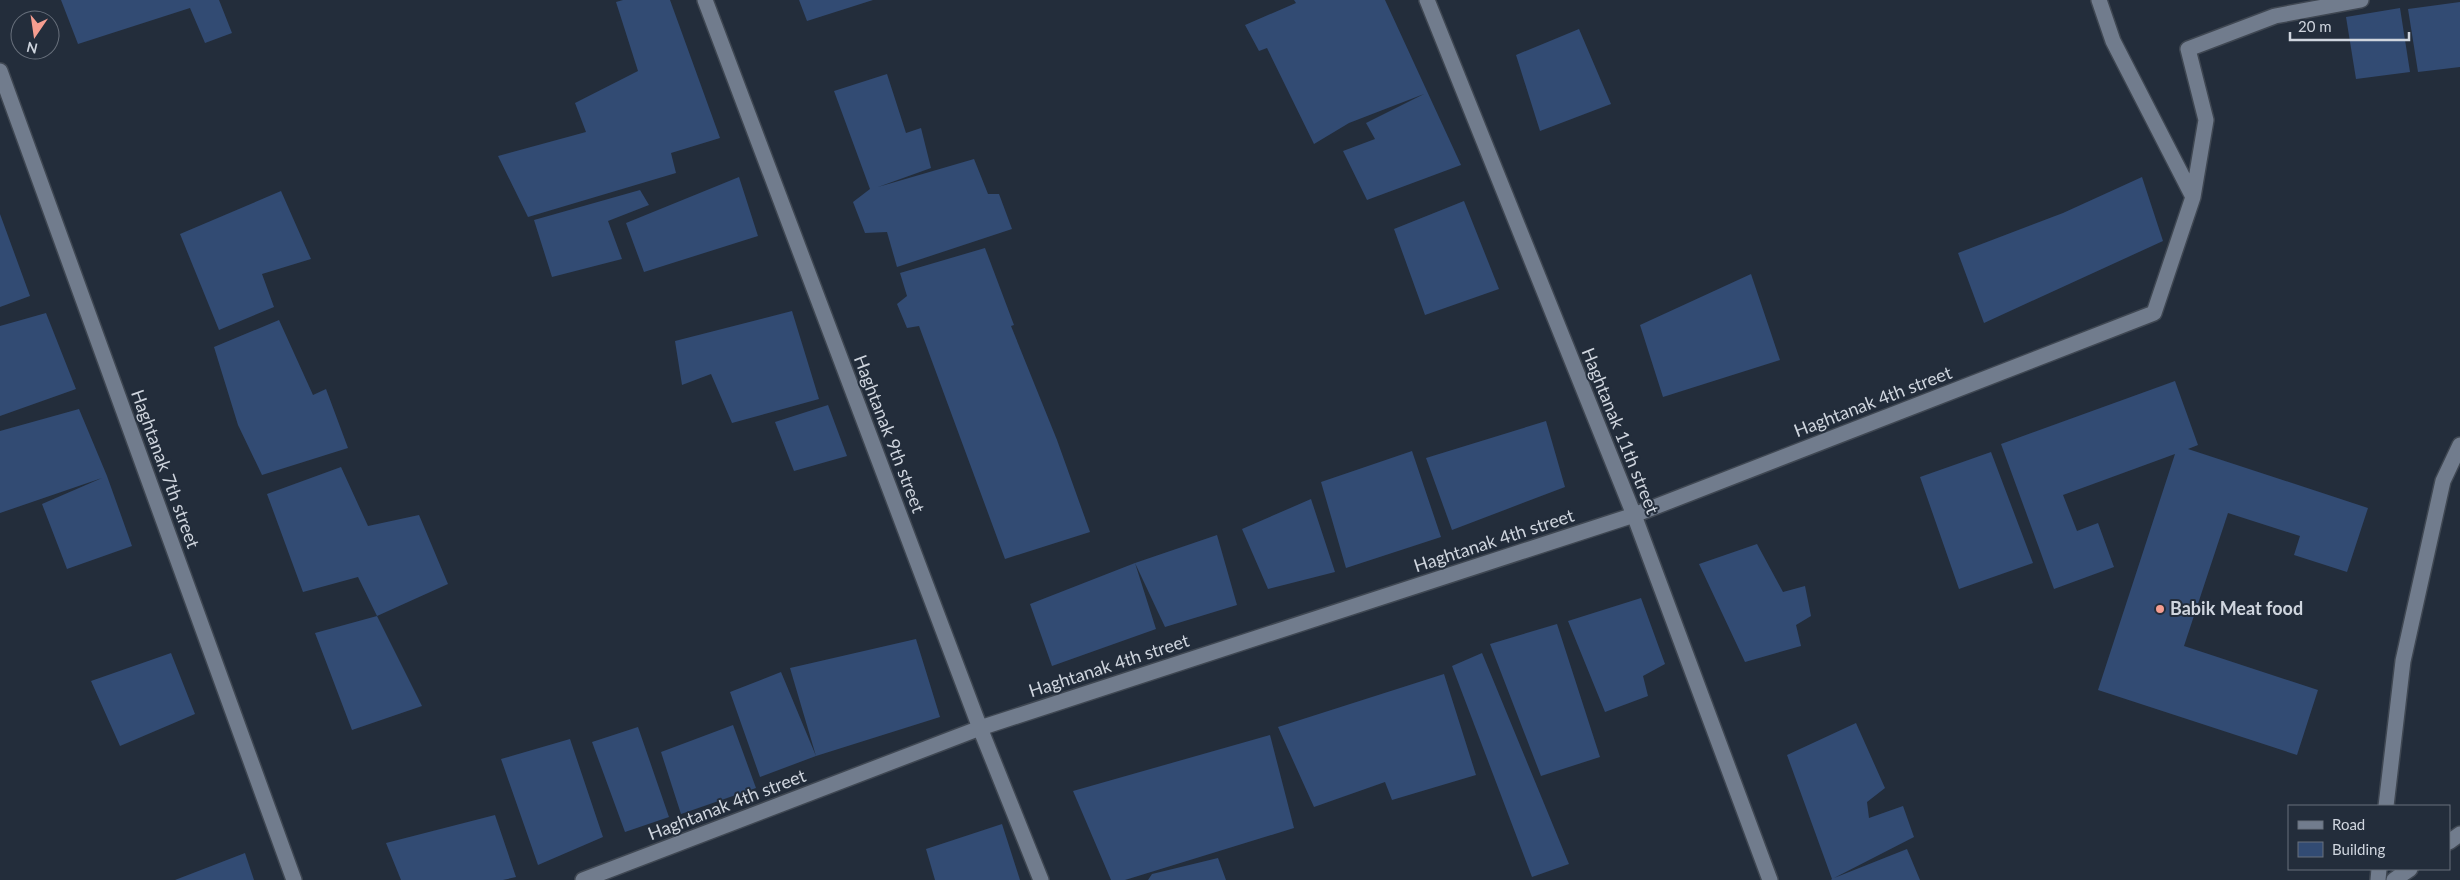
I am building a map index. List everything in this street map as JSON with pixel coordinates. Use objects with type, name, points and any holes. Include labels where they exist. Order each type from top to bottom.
[{"type":"street","name":"Haghtanak 9th street","points":[[705,0],[980,728],[1041,880]]},
{"type":"street","name":"Haghtanak 11th street","points":[[1427,0],[1634,515],[1770,880]]},
{"type":"street","points":[[2099,0],[2113,41],[2192,197]]},
{"type":"street","name":"Haghtanak 4th street","points":[[583,880],[980,728],[1634,515],[2154,313],[2192,197],[2206,120],[2188,49],[2275,16],[2362,0]]},
{"type":"street","name":"Haghtanak 7th street","points":[[0,71],[294,880]]},
{"type":"street","points":[[2386,805],[2403,661],[2443,481],[2460,445]]},
{"type":"street","points":[[2394,880],[2409,870]]},
{"type":"building","points":[[61,0],[219,0],[232,33],[205,43],[190,8],[78,44]]},
{"type":"building","points":[[623,0],[670,0],[720,138],[671,153],[676,173],[528,217],[498,156],[586,132],[575,103],[638,71],[616,2]]},
{"type":"building","points":[[799,0],[873,0],[807,21]]},
{"type":"building","points":[[1294,0],[1385,0],[1461,165],[1367,200],[1343,151],[1375,139],[1366,123],[1424,94],[1349,123],[1314,144],[1267,48],[1259,51],[1245,25],[1296,3]]},
{"type":"building","points":[[2460,2],[2460,67],[2418,72],[2408,9]]},
{"type":"building","points":[[2400,8],[2410,72],[2356,79],[2346,17]]},
{"type":"building","points":[[1579,29],[1611,104],[1540,131],[1516,55]]},
{"type":"building","points":[[887,74],[906,133],[921,128],[931,168],[878,187],[974,159],[988,194],[999,194],[1012,229],[897,267],[887,232],[865,233],[853,202],[870,189],[834,91]]},
{"type":"building","points":[[739,177],[758,236],[644,272],[626,223]]},
{"type":"building","points":[[2142,177],[2163,241],[1984,323],[1958,253],[2063,213]]},
{"type":"building","points":[[640,190],[649,205],[608,221],[622,259],[552,277],[534,220]]},
{"type":"building","points":[[281,191],[311,259],[262,274],[274,307],[219,330],[180,234]]},
{"type":"building","points":[[1464,201],[1499,289],[1425,315],[1394,229]]},
{"type":"building","points":[[0,214],[30,296],[0,307]]},
{"type":"building","points":[[985,248],[1014,325],[1011,326],[1057,440],[1090,532],[1005,559],[919,326],[907,328],[897,304],[907,296],[900,273]]},
{"type":"building","points":[[1751,274],[1780,360],[1663,397],[1640,325]]},
{"type":"building","points":[[792,311],[819,399],[732,423],[711,374],[682,385],[675,341]]},
{"type":"building","points":[[46,313],[76,389],[0,416],[0,326]]},
{"type":"building","points":[[279,320],[313,395],[326,389],[348,448],[262,475],[238,425],[214,347]]},
{"type":"building","name":"Babik Meat food","points":[[2175,381],[2198,445],[2188,449],[2368,508],[2347,572],[2294,555],[2300,536],[2228,513],[2184,646],[2318,690],[2297,755],[2098,690],[2175,454],[2063,495],[2077,531],[2098,523],[2114,567],[2054,589],[2001,444]]},
{"type":"building","points":[[828,405],[847,456],[794,471],[775,422]]},
{"type":"building","points":[[79,409],[107,476],[132,546],[67,569],[42,504],[102,478],[0,513],[0,431]]},
{"type":"building","points":[[1546,421],[1565,487],[1452,530],[1426,458]]},
{"type":"building","points":[[1412,451],[1441,537],[1346,568],[1321,482]]},
{"type":"building","points":[[1991,452],[2033,563],[1959,589],[1920,477]]},
{"type":"building","points":[[341,467],[368,526],[419,515],[448,584],[377,616],[358,577],[303,592],[267,494]]},
{"type":"building","points":[[1311,499],[1335,572],[1268,589],[1242,529]]},
{"type":"building","points":[[1217,535],[1237,605],[1165,627],[1135,563]]},
{"type":"building","points":[[1757,544],[1783,592],[1805,586],[1811,616],[1796,625],[1801,646],[1745,662],[1699,564]]},
{"type":"building","points":[[1135,563],[1156,629],[1052,666],[1030,604]]},
{"type":"building","points":[[1641,598],[1665,664],[1643,676],[1648,696],[1605,712],[1568,621]]},
{"type":"building","points":[[377,616],[422,706],[352,730],[315,633]]},
{"type":"building","points":[[1557,624],[1600,757],[1541,776],[1490,644]]},
{"type":"building","points":[[916,639],[940,717],[816,756],[790,668]]},
{"type":"building","points":[[171,653],[195,714],[120,746],[91,681]]},
{"type":"building","points":[[1482,653],[1569,864],[1532,877],[1452,666]]},
{"type":"building","points":[[781,672],[816,756],[760,777],[730,692]]},
{"type":"building","points":[[1444,674],[1476,775],[1392,800],[1385,782],[1314,807],[1278,727]]},
{"type":"building","points":[[1856,723],[1885,788],[1867,802],[1869,818],[1903,806],[1914,837],[1834,878],[1907,849],[1920,880],[1831,880],[1787,755]]},
{"type":"building","points":[[733,725],[756,788],[681,814],[661,752]]},
{"type":"building","points":[[638,727],[669,817],[625,832],[592,742]]},
{"type":"building","points":[[1270,735],[1294,828],[1125,880],[1111,880],[1073,791]]},
{"type":"building","points":[[570,739],[603,837],[538,865],[501,759]]},
{"type":"building","points":[[495,815],[516,877],[503,880],[401,880],[386,843]]},
{"type":"building","points":[[1002,824],[1020,880],[935,880],[926,849]]},
{"type":"building","points":[[245,853],[254,880],[175,880]]},
{"type":"building","points":[[1218,858],[1226,880],[1148,880],[1152,874]]},
{"type":"place","name":"Babik Meat food","points":[[2160,609]]}]
